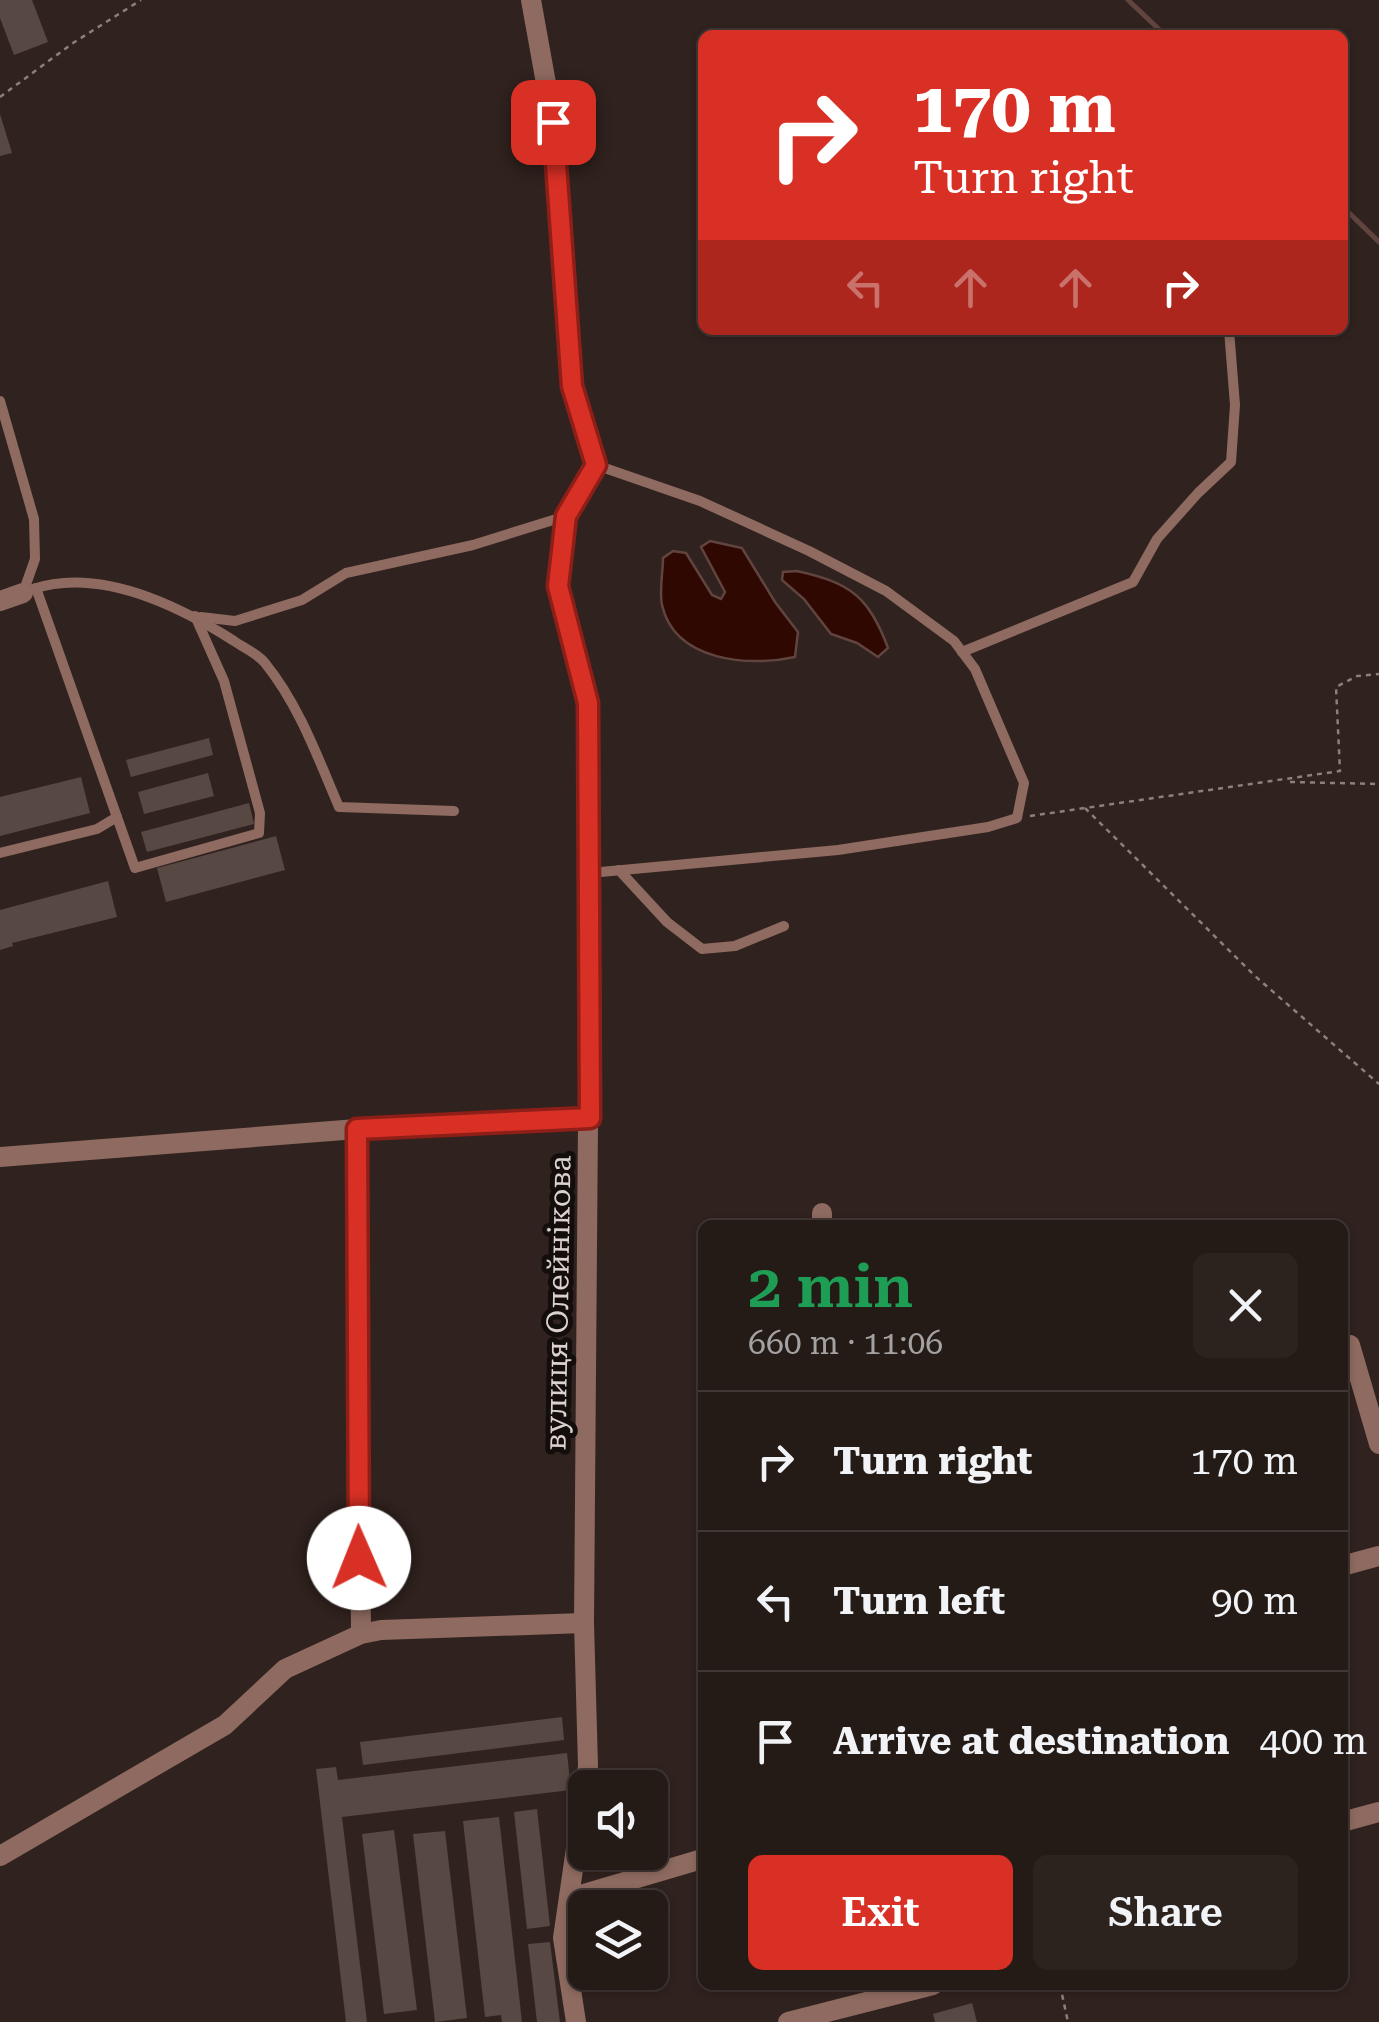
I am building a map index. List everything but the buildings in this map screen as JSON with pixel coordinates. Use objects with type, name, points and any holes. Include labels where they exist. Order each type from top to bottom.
[{"type":"street","points":[[531,0],[553,122],[572,386],[596,465]]},
{"type":"street","name":"вулиця Олейнікова","points":[[571,1890],[588,1766],[584,1623],[590,873],[586,818],[588,703],[558,586],[566,516],[596,465]]},
{"type":"street","points":[[0,601],[29,591]]},
{"type":"street","points":[[0,1156],[357,1129],[590,1118]]},
{"type":"street","points":[[357,1129],[360,1634]]},
{"type":"street","points":[[1350,1345],[1379,1444]]},
{"type":"street","points":[[1348,1564],[1379,1556]]},
{"type":"street","points":[[0,1856],[225,1725],[286,1670],[360,1634],[584,1623]]},
{"type":"street","points":[[1348,1820],[1379,1812]]},
{"type":"street","points":[[596,1890],[698,1859]]},
{"type":"street","name":"вулиця Олейнікова","points":[[568,1909],[563,1938],[568,1970]]},
{"type":"street","name":"вулиця Олейнікова","points":[[571,1990],[576,2022]]},
{"type":"street","points":[[788,2022],[913,1990]]},
{"type":"lane","points":[[962,652],[1132,582],[1157,539],[1198,492],[1231,462],[1235,405],[1229,335]]},
{"type":"lane","points":[[0,400],[34,519],[35,559],[29,591],[135,868],[259,832],[260,813],[224,682],[195,616]]},
{"type":"lane","points":[[590,873],[838,850],[988,827],[1017,818],[1024,783],[975,669],[954,641],[886,590],[700,501],[596,465]]},
{"type":"lane","points":[[29,591],[53,582],[112,586],[195,616],[234,621],[302,600],[346,573],[474,546],[566,516]]},
{"type":"lane","points":[[195,616],[264,660],[300,720],[339,806],[454,811]]},
{"type":"lane","points":[[0,853],[97,828],[117,817]]},
{"type":"lane","points":[[619,870],[667,922],[702,949],[735,946],[784,926]]},
{"type":"path","points":[[0,98],[73,43],[141,0]]},
{"type":"path","points":[[1017,818],[1340,771],[1336,686],[1357,676],[1379,674]]},
{"type":"path","points":[[1283,782],[1379,784]]},
{"type":"path","points":[[1084,808],[1255,976],[1379,1084]]},
{"type":"path","points":[[1061,1990],[1068,2022]]},
{"type":"shaded area","points":[[710,541],[742,548],[798,632],[795,657],[757,661],[716,656],[682,639],[670,624],[662,605],[661,588],[663,558],[673,551],[686,553],[712,595],[721,599],[725,592],[701,547]]},
{"type":"shaded area","points":[[797,571],[831,581],[856,595],[873,616],[888,648],[878,657],[857,643],[831,634],[804,599],[782,580],[783,572]]},
{"type":"waterway","points":[[1128,0],[1160,30]]},
{"type":"waterway","points":[[1348,212],[1379,242]]},
{"type":"route","points":[[359,1558],[357,1129],[590,1118],[588,703],[558,586],[566,516],[596,465],[572,386],[553,122]]}]
